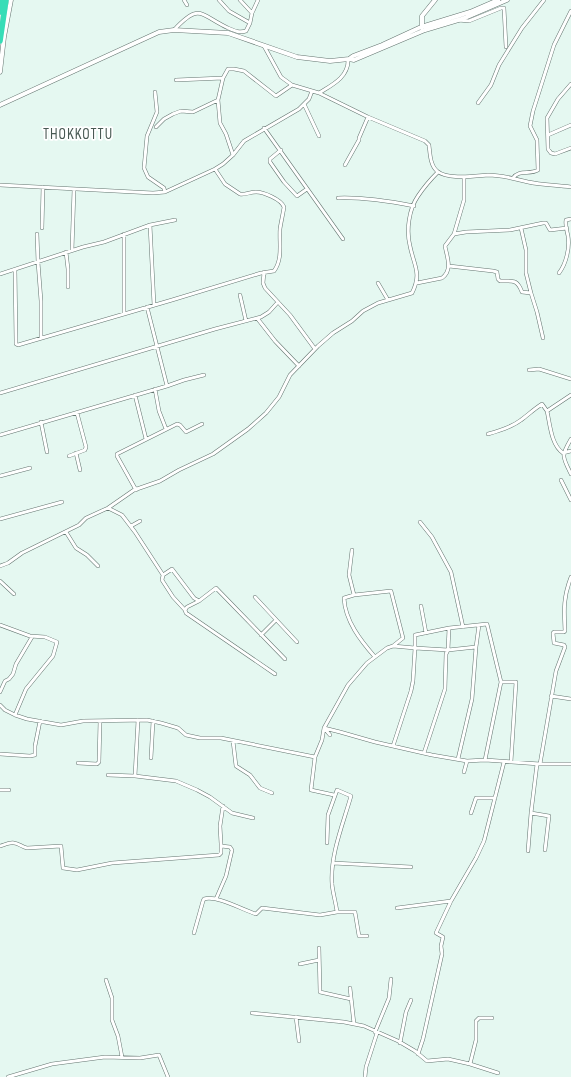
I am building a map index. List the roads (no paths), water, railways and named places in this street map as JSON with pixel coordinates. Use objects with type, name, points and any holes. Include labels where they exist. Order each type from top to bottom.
[{"type":"highway","points":[[0,12],[2,0]]},
{"type":"highway","points":[[0,41],[6,0]]},
{"type":"main road","points":[[0,72],[4,37],[11,0]]},
{"type":"main road","points":[[422,29],[422,16],[435,0]]},
{"type":"main road","points":[[0,105],[159,32],[174,30],[213,31],[239,34],[264,46],[304,58],[330,61],[349,59],[354,60],[422,29],[498,0]]},
{"type":"main road","points":[[422,29],[458,20],[507,0]]},
{"type":"street","points":[[184,0],[188,5]]},
{"type":"street","points":[[219,0],[229,11],[250,23]]},
{"type":"street","points":[[240,0],[252,13]]},
{"type":"street","points":[[174,30],[182,21],[192,14],[204,13],[218,23],[239,34],[246,31],[258,0]]},
{"type":"street","points":[[478,103],[491,85],[499,65],[522,28],[544,0]]},
{"type":"street","points":[[458,20],[469,21],[504,8],[506,47]]},
{"type":"street","points":[[513,178],[518,173],[535,172],[538,170],[537,140],[530,126],[533,111],[554,45],[571,11]]},
{"type":"street","points":[[264,46],[281,77],[292,85],[319,93],[368,117],[425,141],[429,145],[430,156],[434,167],[438,172],[464,177],[491,175],[529,182],[571,187]]},
{"type":"street","points":[[319,93],[343,76],[349,59]]},
{"type":"street","points":[[233,155],[226,134],[220,123],[218,100],[223,78],[228,69],[241,70],[276,96],[292,85]]},
{"type":"street","points":[[176,80],[223,78]]},
{"type":"street","points":[[571,84],[558,100],[547,118],[548,149],[551,153],[555,154],[571,148]]},
{"type":"street","points":[[0,185],[158,193],[166,192],[215,169],[233,155],[244,141],[304,104],[309,99],[312,91]]},
{"type":"street","points":[[155,92],[157,112],[147,136],[144,168],[148,177],[164,188],[166,192]]},
{"type":"street","points":[[156,128],[164,119],[173,114],[181,111],[193,112],[218,100]]},
{"type":"street","points":[[304,104],[319,136]]},
{"type":"street","points":[[345,165],[359,140],[368,117]]},
{"type":"street","points":[[548,135],[571,125]]},
{"type":"street","points":[[264,128],[281,150],[343,240]]},
{"type":"street","points":[[281,150],[270,159],[270,162],[284,182],[297,196],[307,189]]},
{"type":"street","points":[[14,270],[16,344],[22,344],[274,270],[277,266],[280,251],[280,229],[283,204],[277,199],[258,192],[240,194],[225,184],[215,169]]},
{"type":"street","points":[[0,566],[79,525],[86,518],[108,508],[136,490],[160,482],[179,470],[213,454],[248,429],[270,408],[279,397],[290,375],[315,349],[333,334],[352,321],[363,311],[388,300],[412,293],[417,283],[417,272],[409,244],[410,216],[418,196],[438,172]]},
{"type":"street","points":[[417,283],[444,277],[449,266],[445,246],[454,234],[464,200],[464,177]]},
{"type":"street","points":[[42,228],[43,187]]},
{"type":"street","points":[[72,250],[74,189]]},
{"type":"street","points":[[338,198],[352,197],[389,201],[414,206]]},
{"type":"street","points":[[559,273],[564,268],[568,249],[569,238],[566,228],[566,220],[571,219]]},
{"type":"street","points":[[0,274],[72,250],[104,242],[150,225],[176,220]]},
{"type":"street","points":[[454,234],[510,230],[543,223],[546,223],[550,230],[566,228]]},
{"type":"street","points":[[150,225],[154,305]]},
{"type":"street","points":[[521,228],[526,250],[526,273],[543,338]]},
{"type":"street","points":[[37,234],[41,301],[41,338]]},
{"type":"street","points":[[124,234],[124,314]]},
{"type":"street","points":[[66,252],[68,287]]},
{"type":"street","points":[[449,266],[497,272],[498,279],[516,281],[522,292],[531,293]]},
{"type":"street","points":[[264,272],[263,283],[265,288],[290,315],[315,349]]},
{"type":"street","points":[[378,284],[388,300]]},
{"type":"street","points":[[240,295],[246,321]]},
{"type":"street","points":[[0,393],[257,318],[266,314],[278,302]]},
{"type":"street","points":[[147,307],[167,386]]},
{"type":"street","points":[[257,318],[275,342],[299,366]]},
{"type":"street","points":[[529,370],[539,369],[571,378]]},
{"type":"street","points":[[0,435],[204,375]]},
{"type":"street","points":[[155,389],[159,411],[166,429]]},
{"type":"street","points":[[135,395],[146,439]]},
{"type":"street","points":[[547,411],[571,395]]},
{"type":"street","points":[[488,434],[511,426],[542,404],[547,411],[552,434],[560,451],[563,453],[564,460],[571,474]]},
{"type":"street","points":[[69,456],[85,450],[86,447],[77,413]]},
{"type":"street","points":[[41,422],[47,452]]},
{"type":"street","points":[[136,490],[116,454],[179,424],[186,432],[202,424]]},
{"type":"street","points":[[563,453],[571,439]]},
{"type":"street","points":[[563,453],[571,451]]},
{"type":"street","points":[[76,453],[80,470]]},
{"type":"street","points":[[0,476],[30,468]]},
{"type":"street","points":[[560,480],[571,500]]},
{"type":"street","points":[[0,520],[62,502]]},
{"type":"street","points":[[108,508],[122,515],[136,532],[163,575],[162,580],[172,597],[185,610],[186,613],[276,674]]},
{"type":"street","points":[[131,526],[140,521]]},
{"type":"street","points":[[420,522],[432,537],[451,572],[463,627]]},
{"type":"street","points":[[66,532],[76,548],[87,555],[98,566]]},
{"type":"street","points":[[352,550],[349,575],[354,596]]},
{"type":"street","points":[[163,575],[172,569],[194,598],[199,601]]},
{"type":"street","points":[[528,851],[530,813],[551,696],[556,671],[565,647],[564,645],[554,643],[553,633],[565,631],[563,610],[566,589],[571,577]]},
{"type":"street","points":[[0,580],[14,594]]},
{"type":"street","points":[[185,610],[187,607],[199,601],[216,588],[285,660]]},
{"type":"street","points":[[334,795],[311,790],[315,757],[322,740],[324,728],[348,686],[367,663],[403,638],[391,591],[344,598],[348,615],[361,641],[375,657]]},
{"type":"street","points":[[254,597],[297,642]]},
{"type":"street","points":[[421,606],[426,633]]},
{"type":"street","points":[[261,635],[276,620]]},
{"type":"street","points":[[393,746],[413,681],[415,635],[449,628],[487,624],[501,682],[485,760]]},
{"type":"street","points":[[0,625],[32,636],[45,637],[57,642],[53,656],[26,689],[15,715]]},
{"type":"street","points":[[458,760],[472,698],[479,625]]},
{"type":"street","points":[[424,753],[445,689],[446,654],[448,650],[449,628]]},
{"type":"street","points":[[0,692],[5,681],[13,674],[16,664],[32,636]]},
{"type":"street","points":[[393,646],[448,650],[476,647]]},
{"type":"street","points":[[501,682],[516,682],[511,762]]},
{"type":"street","points":[[551,696],[571,699]]},
{"type":"street","points":[[0,705],[5,710],[15,715],[61,725],[83,721],[153,721],[178,728],[186,735],[193,737],[221,738],[315,757]]},
{"type":"street","points":[[135,776],[138,720]]},
{"type":"street","points":[[0,754],[35,755],[35,746],[40,721]]},
{"type":"street","points":[[78,763],[96,764],[99,762],[100,721]]},
{"type":"street","points":[[151,758],[153,721]]},
{"type":"street","points":[[324,728],[375,742],[458,760],[571,764]]},
{"type":"street","points":[[324,728],[330,735]]},
{"type":"street","points":[[233,741],[236,766],[250,775],[260,788],[272,793]]},
{"type":"street","points":[[464,772],[467,761]]},
{"type":"street","points":[[418,1054],[423,1039],[442,954],[441,946],[443,937],[436,933],[451,901],[484,841],[504,762]]},
{"type":"street","points":[[108,775],[135,776],[176,781],[197,790],[232,813],[253,818]]},
{"type":"street","points":[[0,790],[9,790]]},
{"type":"street","points":[[327,843],[328,815],[337,790],[351,796],[336,845],[333,863],[332,884],[337,912]]},
{"type":"street","points":[[471,812],[476,798],[495,798]]},
{"type":"street","points":[[0,846],[12,842],[27,848],[59,845],[62,848],[64,868],[77,870],[112,862],[219,856],[222,846],[220,826],[223,806]]},
{"type":"street","points":[[530,813],[549,816],[545,850]]},
{"type":"street","points":[[216,899],[226,876],[231,852],[231,848],[222,846]]},
{"type":"street","points":[[333,863],[411,867]]},
{"type":"street","points":[[194,934],[204,899],[208,898],[216,899],[256,914],[262,908],[320,915],[337,912],[355,912],[359,936],[367,936]]},
{"type":"street","points":[[398,908],[451,901]]},
{"type":"street","points":[[319,948],[320,992],[351,999]]},
{"type":"street","points":[[300,964],[319,960]]},
{"type":"street","points":[[365,1077],[366,1067],[376,1032],[389,998],[391,979]]},
{"type":"street","points":[[106,980],[112,998],[112,1020],[118,1036],[122,1057]]},
{"type":"street","points":[[350,988],[354,1024]]},
{"type":"street","points":[[400,1043],[406,1012],[411,1000]]},
{"type":"street","points":[[252,1013],[364,1026],[400,1043],[427,1061],[448,1059],[470,1064],[498,1074]]},
{"type":"street","points":[[296,1018],[299,1041]]},
{"type":"street","points":[[470,1064],[476,1040],[476,1021],[479,1018],[492,1018]]},
{"type":"street","points":[[8,1077],[52,1064],[104,1057],[140,1058],[159,1055],[168,1077]]},
{"type":"district","name":"THOKKOTTU","points":[[78,134]]}]
